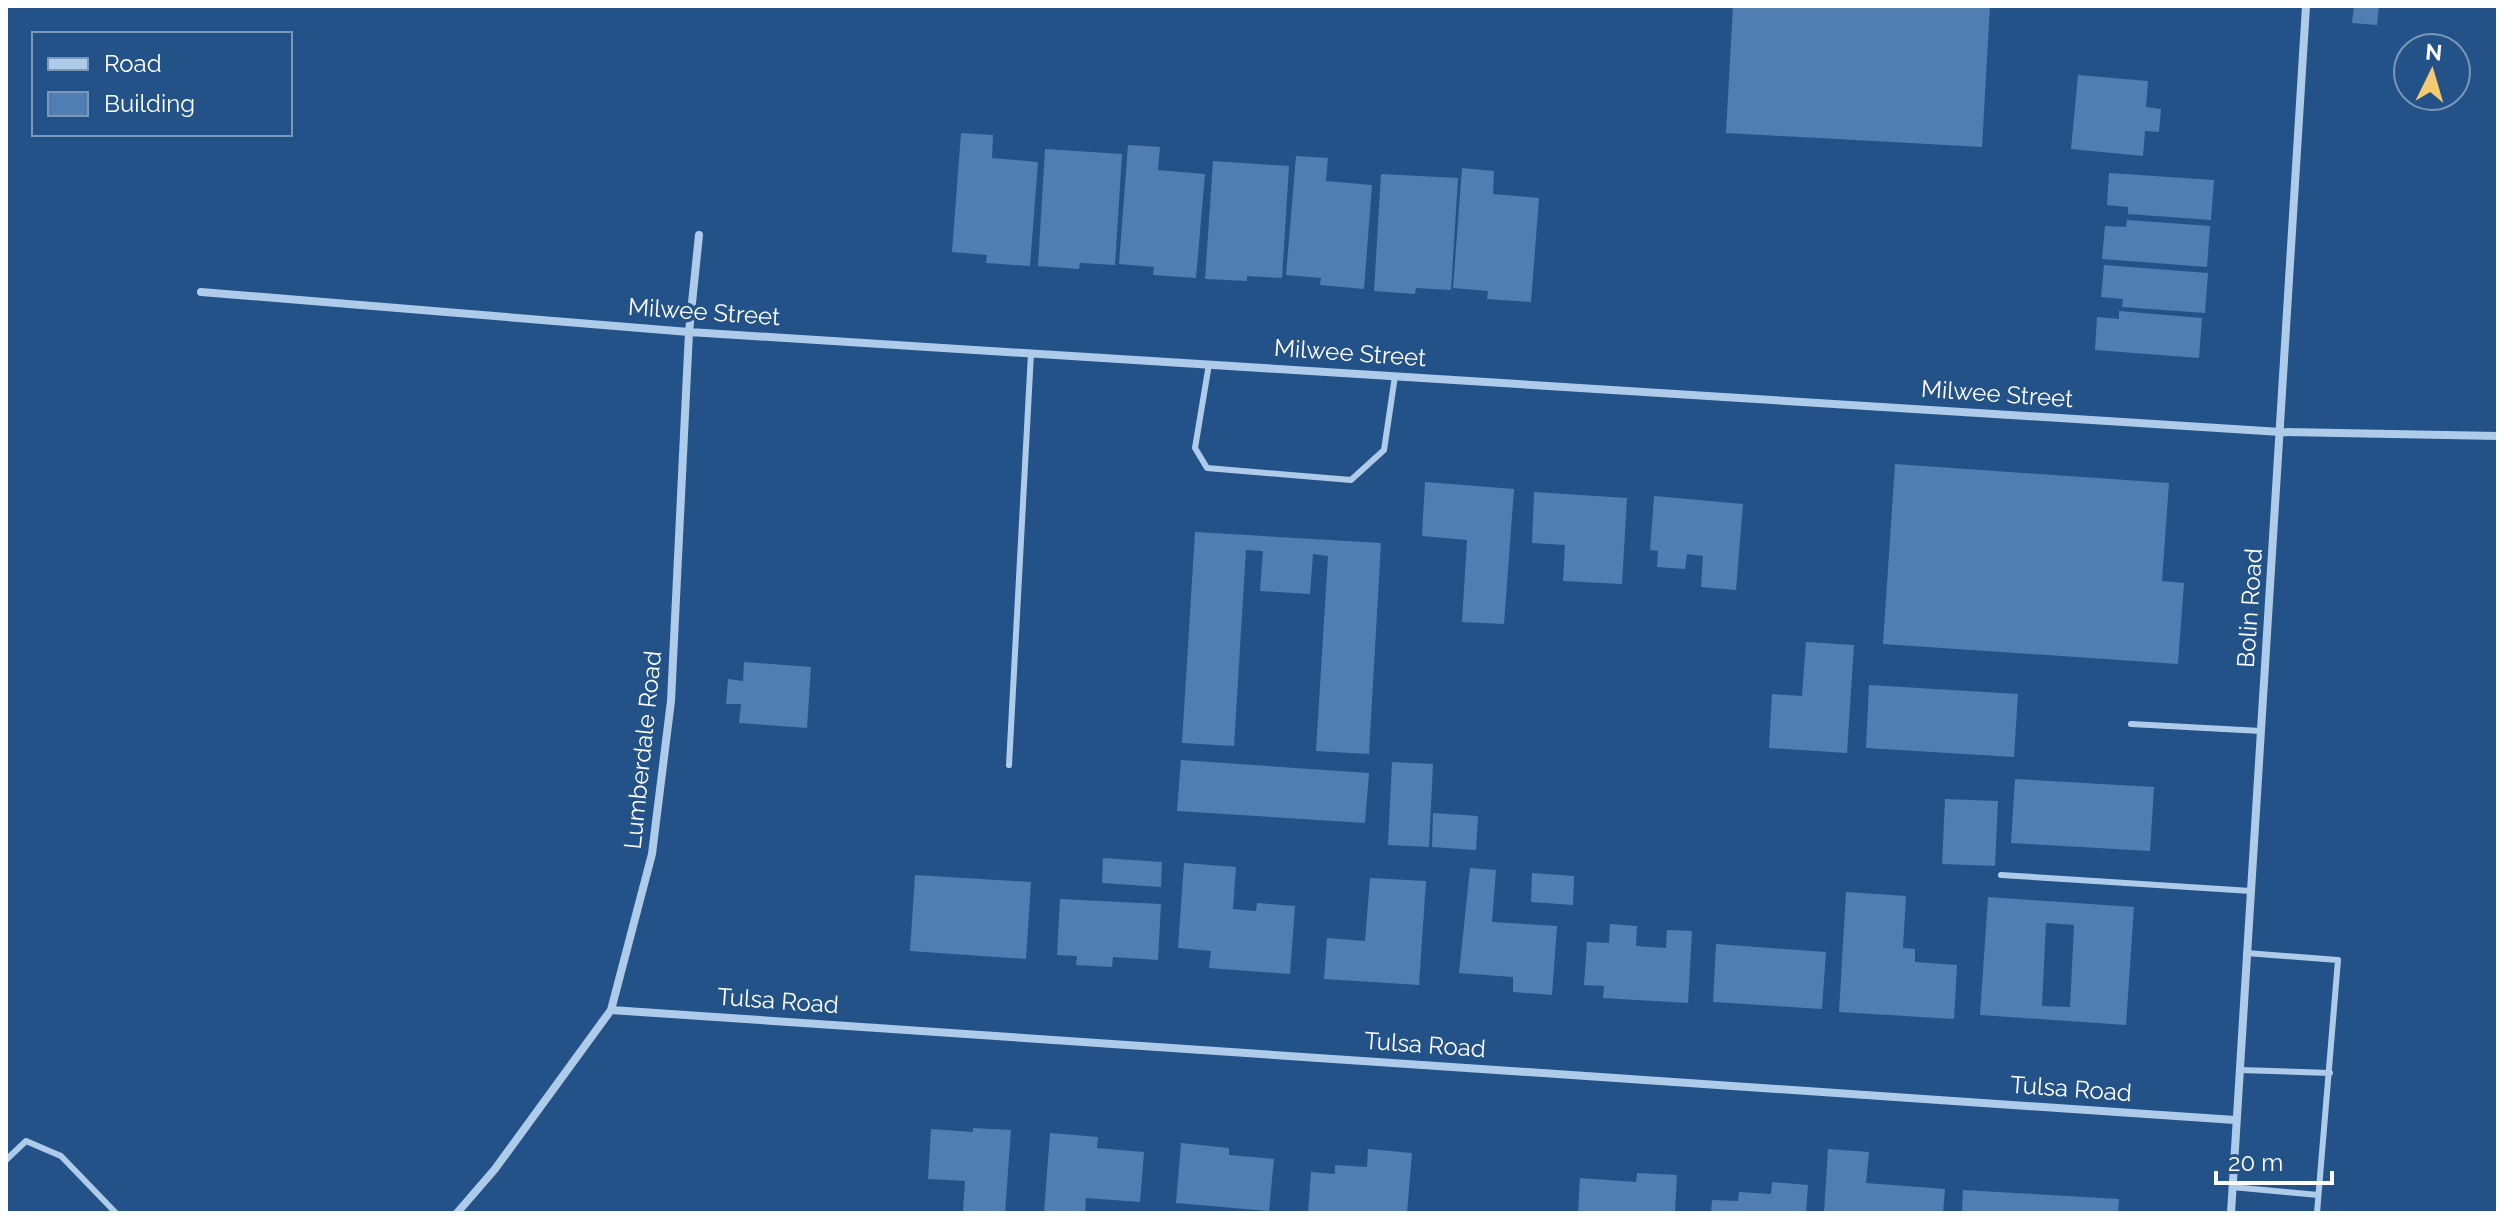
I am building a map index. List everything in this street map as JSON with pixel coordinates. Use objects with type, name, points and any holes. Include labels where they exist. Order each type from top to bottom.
[{"type":"street","name":"Bolin Road","points":[[2231,1213],[2306,6]]},
{"type":"street","name":"Lumberdale Road","points":[[457,1213],[495,1169],[611,1010],[652,854],[671,701],[689,332],[699,235]]},
{"type":"street","name":"Milwee Street","points":[[201,292],[689,332],[2281,432],[2498,436]]},
{"type":"street","name":"Tulsa Road","points":[[611,1010],[2235,1120]]},
{"type":"lane","points":[[1009,765],[1031,353]]},
{"type":"lane","points":[[1209,364],[1195,448],[1207,468],[1351,480],[1384,450],[1395,376]]},
{"type":"lane","points":[[2131,724],[2261,731]]},
{"type":"lane","points":[[2001,875],[2251,891]]},
{"type":"lane","points":[[2246,953],[2338,960],[2317,1213]]},
{"type":"lane","points":[[2239,1070],[2330,1073]]},
{"type":"lane","points":[[6,1160],[26,1141],[61,1156],[116,1213]]},
{"type":"lane","points":[[2232,1187],[2318,1195]]},
{"type":"building","points":[[1733,6],[1990,6],[1982,147],[1726,133]]},
{"type":"building","points":[[2354,6],[2379,6],[2377,25],[2352,23]]},
{"type":"building","points":[[2078,75],[2148,81],[2146,107],[2161,109],[2159,132],[2145,131],[2143,156],[2071,149]]},
{"type":"building","points":[[961,133],[993,135],[992,158],[1038,162],[1030,266],[986,263],[987,255],[952,252]]},
{"type":"building","points":[[1128,145],[1160,147],[1158,170],[1205,174],[1196,278],[1153,275],[1154,267],[1119,264]]},
{"type":"building","points":[[1045,149],[1122,154],[1115,265],[1080,263],[1079,269],[1038,266]]},
{"type":"building","points":[[1296,156],[1328,158],[1326,181],[1372,185],[1364,289],[1320,285],[1321,278],[1286,275]]},
{"type":"building","points":[[1213,161],[1289,166],[1282,278],[1247,276],[1247,281],[1205,279]]},
{"type":"building","points":[[1462,168],[1494,171],[1493,194],[1539,198],[1531,302],[1487,299],[1488,291],[1453,288]]},
{"type":"building","points":[[2109,173],[2214,180],[2211,220],[2128,214],[2128,207],[2107,205]]},
{"type":"building","points":[[1381,174],[1458,178],[1451,290],[1416,288],[1415,294],[1374,291]]},
{"type":"building","points":[[2127,220],[2210,226],[2207,267],[2102,259],[2105,226],[2126,227]]},
{"type":"building","points":[[2104,265],[2208,273],[2205,313],[2122,307],[2123,299],[2101,297]]},
{"type":"building","points":[[2119,311],[2202,318],[2199,358],[2095,350],[2097,317],[2119,319]]},
{"type":"building","points":[[1895,464],[2169,483],[2162,581],[2184,583],[2178,664],[1883,644]]},
{"type":"building","points":[[1425,482],[1514,489],[1504,624],[1462,622],[1467,540],[1422,536]]},
{"type":"building","points":[[1534,492],[1627,498],[1622,584],[1563,581],[1565,545],[1532,543]]},
{"type":"building","points":[[1654,496],[1743,504],[1736,590],[1701,587],[1703,556],[1687,554],[1685,569],[1657,567],[1658,551],[1650,550]]},
{"type":"building","points":[[1195,532],[1381,543],[1369,754],[1316,751],[1328,556],[1313,554],[1310,594],[1260,591],[1263,551],[1246,550],[1234,746],[1182,743]]},
{"type":"building","points":[[1806,642],[1854,645],[1847,753],[1769,748],[1772,694],[1802,696]]},
{"type":"building","points":[[744,662],[811,667],[807,728],[739,723],[741,704],[726,704],[728,679],[743,681]]},
{"type":"building","points":[[1869,685],[2018,694],[2014,757],[1866,748]]},
{"type":"building","points":[[1181,760],[1369,773],[1365,823],[1177,811]]},
{"type":"building","points":[[1392,762],[1433,764],[1429,847],[1388,845]]},
{"type":"building","points":[[2015,779],[2154,787],[2150,851],[2011,843]]},
{"type":"building","points":[[1945,799],[1998,801],[1995,866],[1942,864]]},
{"type":"building","points":[[1433,813],[1478,816],[1476,850],[1432,847]]},
{"type":"building","points":[[1103,858],[1162,862],[1161,887],[1102,883]]},
{"type":"building","points":[[1184,863],[1236,867],[1233,909],[1256,911],[1257,903],[1295,906],[1290,974],[1209,968],[1211,951],[1178,948]]},
{"type":"building","points":[[1470,868],[1496,870],[1492,922],[1557,926],[1552,995],[1513,992],[1513,977],[1459,973]]},
{"type":"building","points":[[1532,873],[1574,876],[1573,905],[1531,902]]},
{"type":"building","points":[[915,875],[1031,882],[1026,959],[910,951]]},
{"type":"building","points":[[1370,878],[1426,881],[1419,985],[1324,979],[1327,938],[1365,941]]},
{"type":"building","points":[[1846,892],[1906,896],[1903,948],[1915,949],[1915,962],[1957,965],[1954,1019],[1839,1012]]},
{"type":"building","points":[[1988,897],[2134,907],[2126,1025],[1980,1015]],"holes":[[[2046,923],[2074,925],[2070,1007],[2042,1006]]]},
{"type":"building","points":[[1060,899],[1161,904],[1158,960],[1113,957],[1112,967],[1076,965],[1077,956],[1057,955]]},
{"type":"building","points":[[1610,924],[1637,926],[1636,946],[1666,948],[1667,930],[1692,931],[1688,1003],[1603,998],[1604,986],[1584,985],[1587,942],[1609,943]]},
{"type":"building","points":[[1716,944],[1826,952],[1822,1009],[1713,1002]]},
{"type":"building","points":[[973,1128],[1011,1130],[1005,1213],[963,1211],[965,1181],[928,1179],[931,1129],[973,1132]]},
{"type":"building","points":[[1050,1133],[1098,1137],[1097,1148],[1144,1152],[1140,1202],[1086,1198],[1085,1213],[1044,1213]]},
{"type":"building","points":[[1181,1143],[1229,1148],[1229,1155],[1274,1159],[1269,1211],[1176,1203]]},
{"type":"building","points":[[1368,1149],[1412,1153],[1407,1213],[1308,1213],[1311,1172],[1335,1174],[1335,1165],[1367,1167]]},
{"type":"building","points":[[1828,1149],[1869,1152],[1866,1183],[1945,1189],[1943,1213],[1824,1213]]},
{"type":"building","points":[[1637,1173],[1677,1175],[1675,1213],[1578,1213],[1580,1178],[1636,1182]]},
{"type":"building","points":[[1772,1182],[1808,1185],[1806,1213],[1711,1213],[1712,1200],[1738,1201],[1739,1192],[1771,1194]]},
{"type":"building","points":[[1963,1190],[2119,1199],[2118,1213],[1962,1213]]}]
